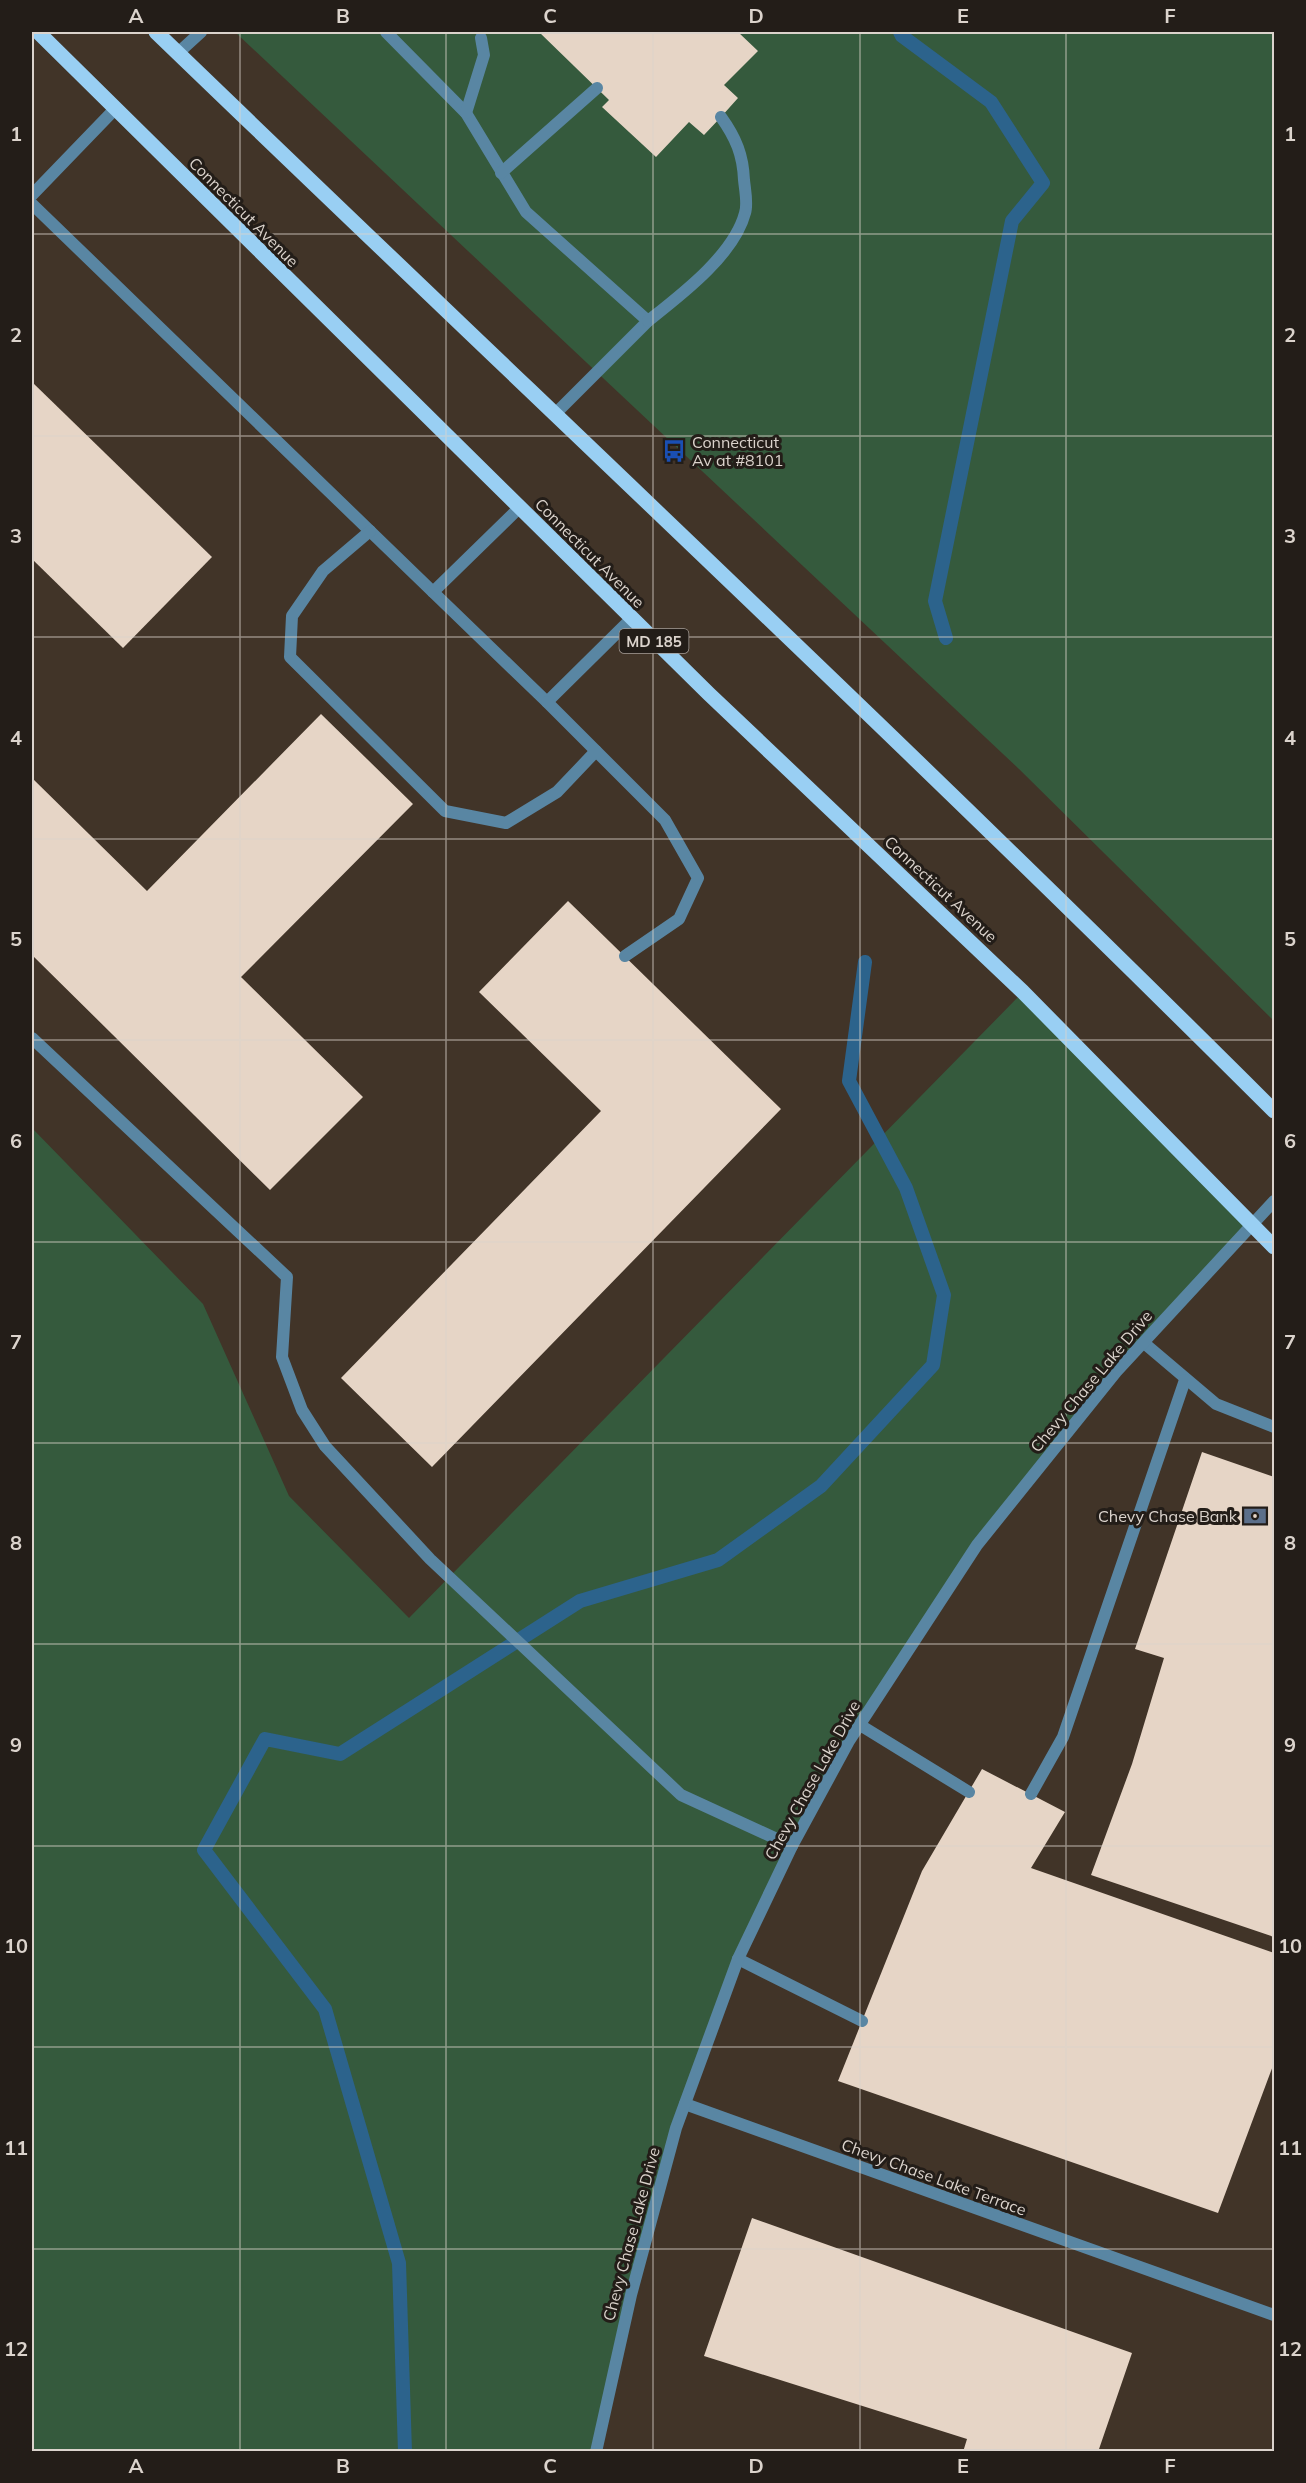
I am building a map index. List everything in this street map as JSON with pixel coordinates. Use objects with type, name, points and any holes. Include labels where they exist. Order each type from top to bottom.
[{"type":"main road","name":"Connecticut Avenue","points":[[38,32],[631,619],[1023,992],[1275,1247]]},
{"type":"main road","points":[[156,32],[1115,952],[1275,1111]]},
{"type":"street","points":[[178,53],[201,32]]},
{"type":"street","points":[[386,32],[466,114],[526,212],[648,321]]},
{"type":"street","points":[[466,114],[484,54],[481,38]]},
{"type":"street","points":[[501,173],[597,88]]},
{"type":"street","points":[[32,195],[116,109]]},
{"type":"street","points":[[555,414],[648,321],[695,284],[726,249],[746,212],[743,160],[734,135],[721,117]]},
{"type":"street","points":[[32,204],[547,702],[664,820],[698,878],[680,919],[625,956]]},
{"type":"street","points":[[433,592],[519,508]]},
{"type":"street","points":[[370,531],[323,571],[292,616],[290,657],[445,811],[506,823],[557,792],[596,752]]},
{"type":"street","points":[[547,702],[631,619]]},
{"type":"street","points":[[32,1038],[287,1277],[282,1357],[302,1410],[325,1446],[430,1559],[681,1795],[792,1846]]},
{"type":"street","name":"Chevy Chase Lake Drive","points":[[596,2451],[631,2295],[685,2104],[738,1959],[792,1846],[860,1725],[977,1545],[1116,1372],[1275,1201]]},
{"type":"street","points":[[1144,1343],[1216,1404],[1275,1427]]},
{"type":"street","points":[[1031,1794],[1063,1737],[1185,1380]]},
{"type":"street","points":[[860,1725],[969,1792]]},
{"type":"street","points":[[738,1959],[862,2021]]},
{"type":"street","name":"Chevy Chase Lake Terrace","points":[[685,2104],[1275,2315]]},
{"type":"green space","points":[[235,32],[1274,32],[1274,1021],[1019,769]]},
{"type":"green space","points":[[1023,992],[1252,1226],[1116,1372],[977,1545],[849,1741],[738,1959],[685,2104],[596,2451],[32,2451],[32,1128],[203,1304],[289,1496],[409,1618]]},
{"type":"building","points":[[539,32],[738,32],[758,51],[724,85],[738,98],[704,135],[689,122],[656,157],[602,107],[609,100]]},
{"type":"building","points":[[32,382],[212,557],[123,648],[32,559]]},
{"type":"building","points":[[321,714],[413,804],[241,977],[363,1097],[270,1190],[32,955],[32,778],[147,891]]},
{"type":"building","points":[[568,901],[781,1109],[432,1467],[341,1378],[601,1111],[479,992]]},
{"type":"building","points":[[1202,1452],[1274,1477],[1274,1937],[1091,1875],[1132,1764],[1164,1658],[1135,1649]]},
{"type":"building","points":[[982,1769],[1065,1812],[1031,1868],[1274,1953],[1274,2063],[1218,2213],[838,2081],[922,1871]]},
{"type":"building","points":[[752,2218],[1132,2353],[1098,2452],[963,2452],[967,2439],[704,2356]]},
{"type":"waterway","points":[[900,32],[902,36],[991,102],[1043,183],[1012,221],[935,601],[946,638]]},
{"type":"waterway","points":[[405,2452],[399,2263],[325,2009],[204,1850],[265,1739],[340,1754],[580,1601],[718,1560],[821,1486],[933,1365],[944,1295],[906,1188],[849,1081],[865,962]]},
{"type":"place","name":"Connecticut Av at #8101","points":[[674,451]]},
{"type":"place","name":"Chevy Chase Bank","points":[[1255,1516]]}]
